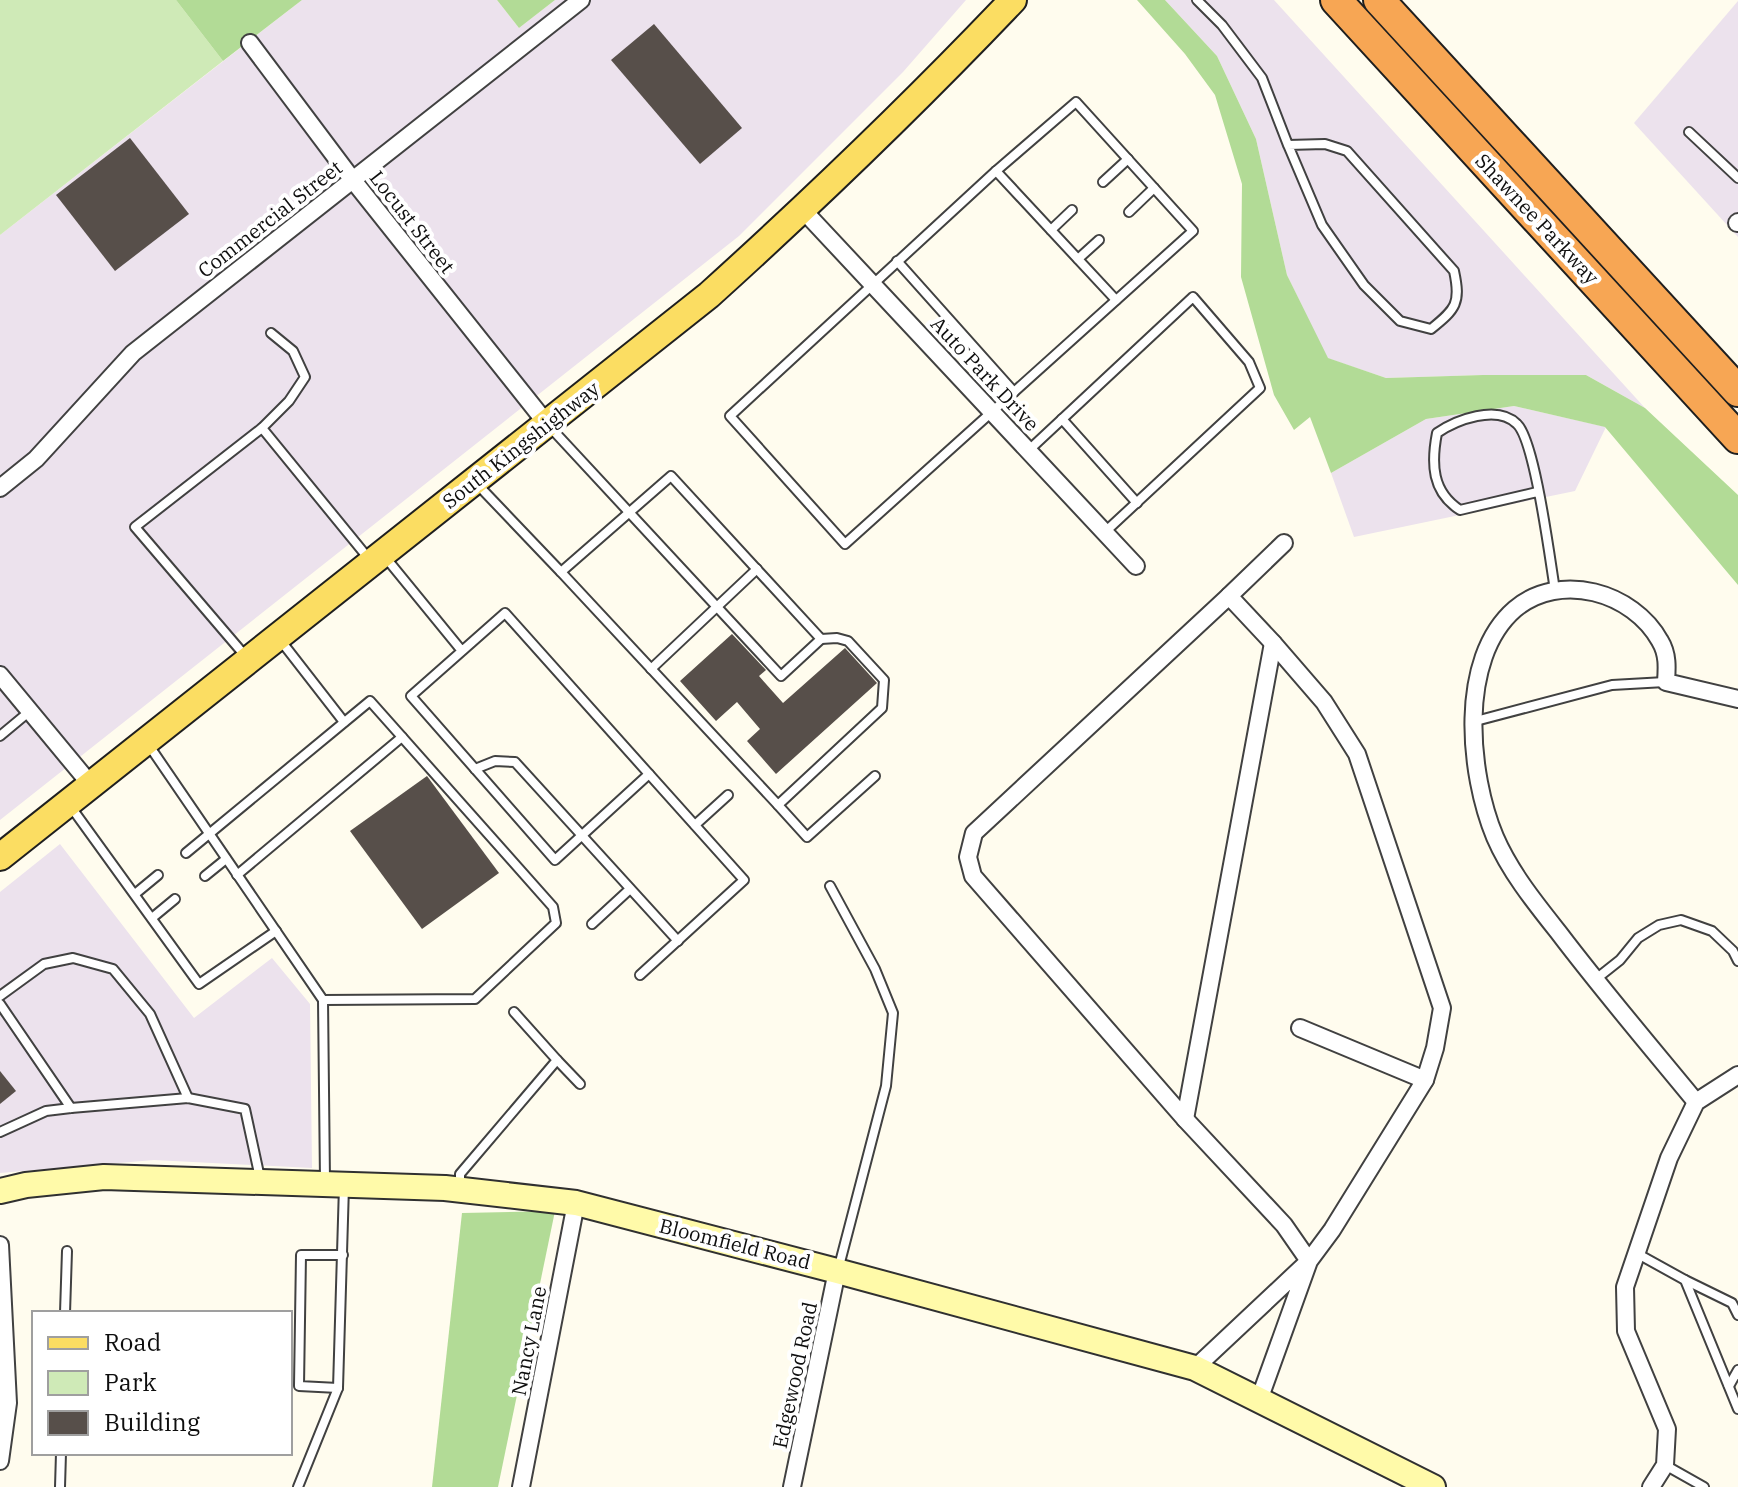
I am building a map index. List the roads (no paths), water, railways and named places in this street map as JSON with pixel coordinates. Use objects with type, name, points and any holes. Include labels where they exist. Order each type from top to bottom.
[{"type":"highway","name":"Shawnee Parkway","points":[[1336,0],[1738,438]]},
{"type":"highway","name":"Shawnee Parkway","points":[[1379,0],[1738,391]]},
{"type":"main road","name":"South Kingshighway","points":[[0,857],[709,295],[900,118],[1013,0]]},
{"type":"street","name":"Commercial Street","points":[[0,488],[36,459],[133,353],[581,0]]},
{"type":"street","name":"Locust Street","points":[[250,43],[352,179],[547,424]]},
{"type":"street","name":"Auto Park Drive","points":[[803,210],[1136,566]]},
{"type":"street","points":[[1284,543],[974,833],[968,857],[973,876],[1185,1119],[1284,1225],[1309,1261]]},
{"type":"street","points":[[1696,1102],[1595,980],[1537,904],[1496,840],[1485,808],[1471,723],[1477,680],[1496,632],[1514,610],[1533,598],[1555,590],[1586,590],[1623,602],[1643,617],[1661,642],[1667,662],[1666,682],[1738,699]]},
{"type":"street","points":[[1195,1368],[1309,1261],[1332,1230],[1425,1080],[1442,1008],[1357,754],[1324,702],[1229,596]]},
{"type":"street","points":[[1185,1119],[1273,643]]},
{"type":"street","points":[[0,675],[91,785]]},
{"type":"street","points":[[1300,1028],[1425,1080]]},
{"type":"street","points":[[1651,1487],[1665,1465],[1667,1429],[1626,1331],[1625,1287],[1669,1158],[1696,1102],[1738,1075]]},
{"type":"street","name":"Bloomfield Road","points":[[0,1191],[26,1185],[104,1177],[459,1190],[576,1203],[1195,1368],[1433,1487]]},
{"type":"street","name":"Nancy Lane","points":[[521,1487],[576,1203]]},
{"type":"street","points":[[0,1245],[8,1403],[0,1461]]},
{"type":"street","points":[[1259,1400],[1309,1261]]},
{"type":"street","name":"Edgewood Road","points":[[792,1487],[837,1271]]},
{"type":"lane","points":[[1197,0],[1222,25],[1262,78],[1288,145],[1322,225],[1364,285],[1400,321],[1431,329],[1452,312],[1459,293],[1454,271],[1347,151],[1325,144],[1288,145]]},
{"type":"lane","points":[[1076,102],[1193,231],[845,544],[730,416],[996,171],[1076,102]]},
{"type":"lane","points":[[1689,132],[1738,178]]},
{"type":"lane","points":[[1103,182],[1128,159]]},
{"type":"lane","points":[[996,171],[1116,300]]},
{"type":"lane","points":[[1129,212],[1154,188]]},
{"type":"lane","points":[[1051,230],[1072,210]]},
{"type":"lane","points":[[1078,259],[1099,240]]},
{"type":"lane","points":[[897,261],[1014,392]]},
{"type":"lane","points":[[1029,450],[1193,297],[1249,362],[1260,388],[1105,532]]},
{"type":"lane","points":[[248,660],[135,527],[262,428],[289,401],[305,377],[293,351],[271,333]]},
{"type":"lane","points":[[1537,492],[1460,510],[1446,501],[1439,489],[1433,454],[1437,433],[1453,423],[1493,414],[1516,422],[1526,438],[1537,492],[1555,590]]},
{"type":"lane","points":[[1062,419],[1137,503]]},
{"type":"lane","points":[[547,424],[781,676],[821,639],[837,638],[848,641],[884,680],[882,708],[778,805]]},
{"type":"lane","points":[[262,428],[462,651]]},
{"type":"lane","points":[[561,572],[671,476],[821,639]]},
{"type":"lane","points":[[475,481],[807,837],[875,776]]},
{"type":"lane","points":[[651,669],[757,569]]},
{"type":"lane","points":[[640,975],[744,880],[505,613],[411,696],[555,860],[649,774]]},
{"type":"lane","points":[[278,637],[344,722]]},
{"type":"lane","points":[[1471,723],[1612,685],[1666,682]]},
{"type":"lane","points":[[186,853],[370,701],[553,907],[556,923],[475,999],[323,1000]]},
{"type":"lane","points":[[0,736],[31,711]]},
{"type":"lane","points":[[237,875],[402,737]]},
{"type":"lane","points":[[146,741],[323,1000],[334,1185],[343,1255],[338,1388],[298,1487]]},
{"type":"lane","points":[[475,769],[495,761],[515,762],[678,941]]},
{"type":"lane","points":[[695,825],[728,795]]},
{"type":"lane","points":[[68,803],[199,984],[276,931]]},
{"type":"lane","points":[[205,876],[226,859]]},
{"type":"lane","points":[[135,894],[158,875]]},
{"type":"lane","points":[[830,886],[875,969],[893,1013],[886,1086],[837,1271]]},
{"type":"lane","points":[[592,924],[630,889]]},
{"type":"lane","points":[[152,918],[175,899]]},
{"type":"lane","points":[[1595,980],[1620,960],[1638,938],[1659,925],[1681,920],[1712,931],[1733,951],[1738,961]]},
{"type":"lane","points":[[0,996],[44,964],[73,958],[113,969],[150,1014],[188,1098]]},
{"type":"lane","points":[[0,1004],[71,1108]]},
{"type":"lane","points":[[514,1012],[580,1084]]},
{"type":"lane","points":[[459,1190],[460,1174],[557,1060]]},
{"type":"lane","points":[[0,1132],[46,1111],[188,1098],[245,1109],[261,1182]]},
{"type":"lane","points":[[65,1311],[67,1251]]},
{"type":"lane","points":[[1638,1254],[1732,1303],[1738,1315]]},
{"type":"lane","points":[[338,1388],[294,1386],[301,1255],[343,1255]]},
{"type":"lane","points":[[1685,1280],[1738,1409]]},
{"type":"lane","points":[[1729,1386],[1738,1370]]},
{"type":"lane","points":[[60,1487],[61,1455]]},
{"type":"lane","points":[[1665,1465],[1704,1487]]}]
